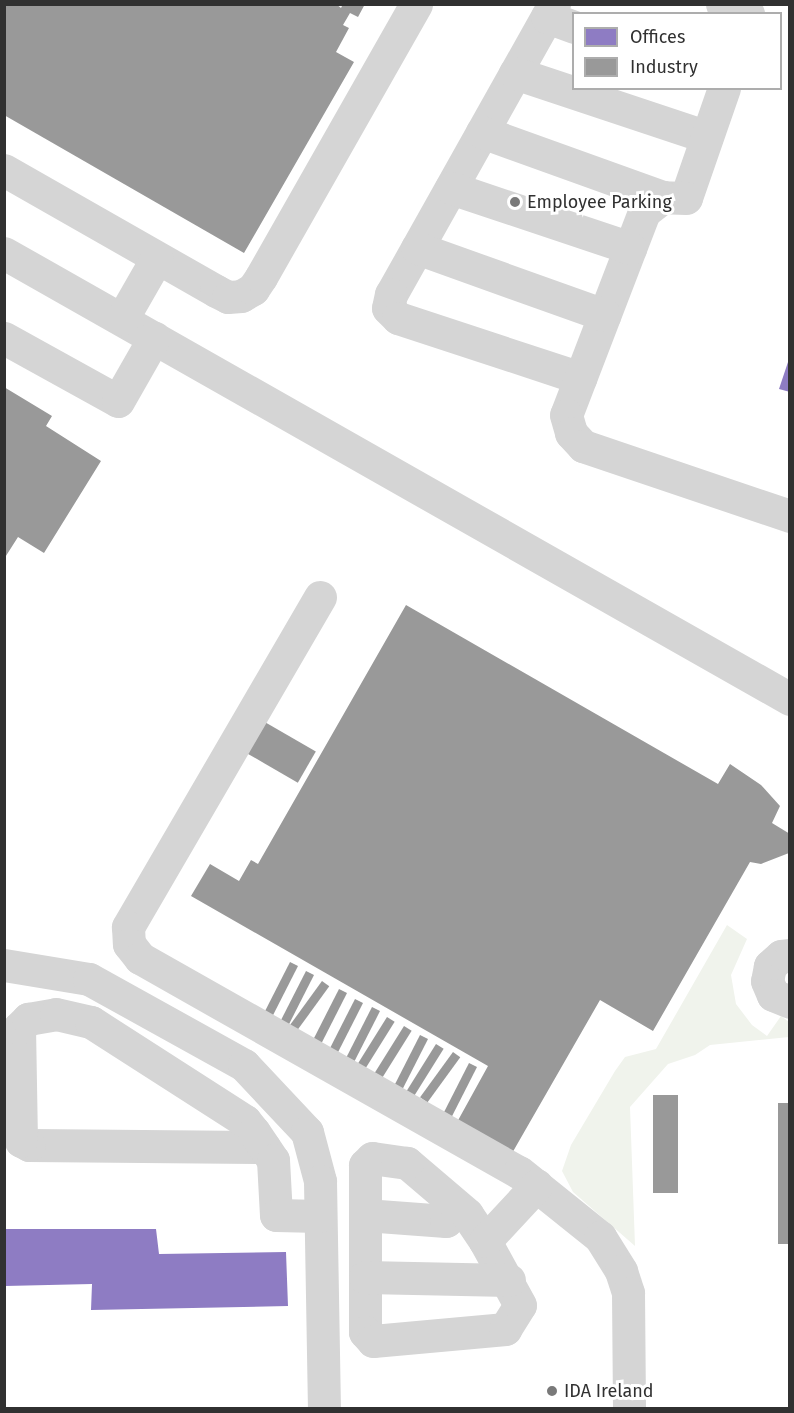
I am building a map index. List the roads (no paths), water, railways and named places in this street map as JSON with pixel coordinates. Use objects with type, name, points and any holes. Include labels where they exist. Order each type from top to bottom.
[{"type":"street","points":[[4,170],[228,297],[253,289],[416,4]]},
{"type":"street","points":[[722,4],[744,12]]},
{"type":"street","points":[[558,16],[515,73],[387,301],[391,313],[580,378]]},
{"type":"street","points":[[515,73],[707,137]]},
{"type":"street","points":[[482,132],[663,197],[686,198],[723,90]]},
{"type":"street","points":[[451,188],[630,248]]},
{"type":"street","points":[[663,197],[644,212],[567,415],[571,433],[583,446],[789,516]]},
{"type":"street","points":[[417,248],[604,315]]},
{"type":"street","points":[[4,253],[789,699]]},
{"type":"street","points":[[122,319],[149,253]]},
{"type":"street","points":[[4,338],[118,401],[154,338]]},
{"type":"street","points":[[320,597],[128,927],[129,944],[140,958],[537,1185],[600,1237],[621,1271],[629,1311],[629,1408]]},
{"type":"street","points":[[789,955],[781,956],[770,966],[767,981],[773,995],[789,1002]]},
{"type":"street","points":[[4,965],[89,979],[244,1065],[306,1132],[320,1181],[324,1408]]},
{"type":"street","points":[[264,1147],[29,1145],[21,1141],[19,1028],[28,1019],[56,1014],[91,1022],[240,1116],[264,1147],[273,1160],[276,1215],[320,1216]]},
{"type":"street","points":[[372,1158],[407,1163],[459,1208],[485,1241],[520,1305],[505,1329],[373,1341],[364,1332],[365,1165],[372,1158]]},
{"type":"street","points":[[485,1241],[537,1185]]},
{"type":"street","points":[[365,1215],[446,1221],[459,1208]]},
{"type":"street","points":[[365,1277],[508,1280]]},
{"type":"place","name":"Employee Parking","points":[[515,202]]},
{"type":"place","name":"IDA Ireland","points":[[552,1391]]}]
